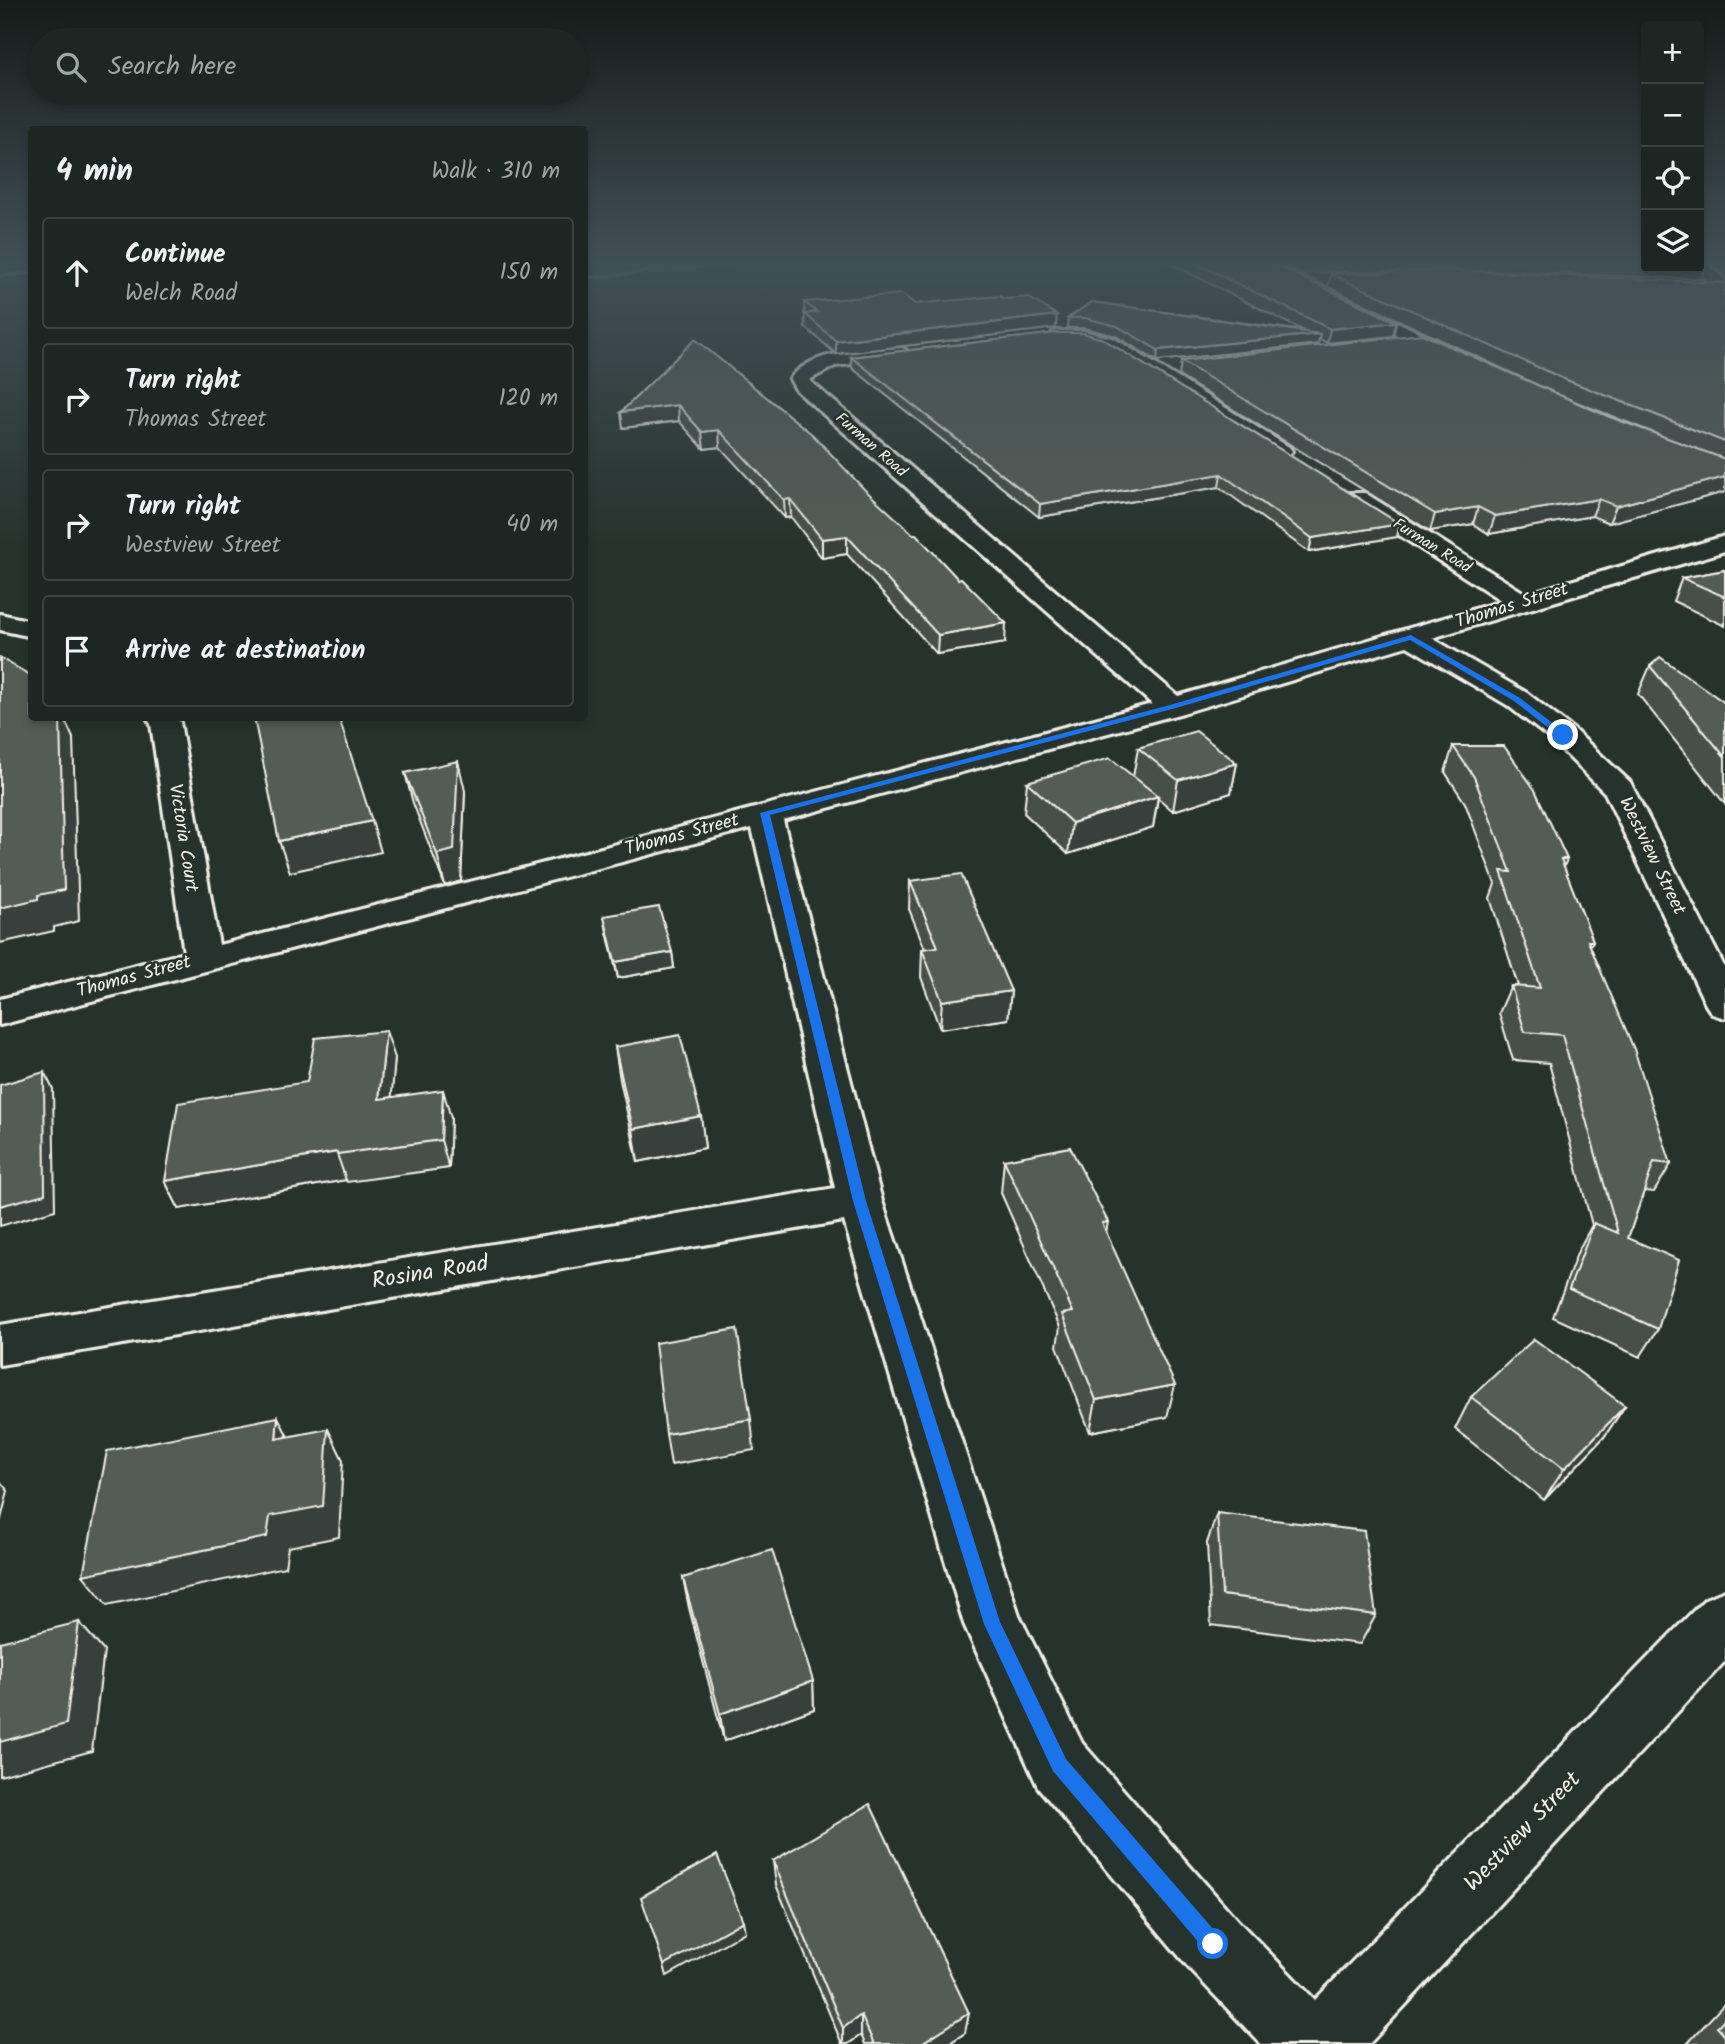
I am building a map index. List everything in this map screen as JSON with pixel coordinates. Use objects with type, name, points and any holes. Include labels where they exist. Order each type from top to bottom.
[{"type":"street","name":"Furman Road","points":[[889,355],[811,367],[799,379],[813,395],[1173,706]]},
{"type":"street","points":[[1130,355],[1305,466]]},
{"type":"street","points":[[1451,355],[1468,363]]},
{"type":"street","points":[[1155,370],[1182,367]]},
{"type":"street","name":"Furman Road","points":[[1340,487],[1522,603]]},
{"type":"street","name":"Thomas Street","points":[[0,1012],[524,878],[1173,706],[1725,543]]},
{"type":"street","points":[[0,622],[28,628]]},
{"type":"street","name":"Westview Street","points":[[1411,637],[1517,699],[1563,735],[1619,789],[1725,1005]]},
{"type":"street","name":"Victoria Court","points":[[164,721],[203,959]]},
{"type":"street","points":[[765,813],[860,1201],[993,1624],[1060,1765],[1213,1944],[1310,2044]]},
{"type":"street","name":"Rosina Road","points":[[0,1345],[860,1201]]},
{"type":"street","name":"Westview Street","points":[[1321,2044],[1725,1619]]},
{"type":"building","points":[[678,355],[715,355],[813,435],[864,489],[916,534],[958,579],[961,578],[1006,623],[938,635],[847,536],[822,539],[790,499],[784,500],[719,430],[702,432],[678,405],[621,412]]},
{"type":"building","points":[[1129,355],[1400,524],[1312,538],[1221,474],[1040,504],[851,357]]},
{"type":"building","points":[[1231,355],[1470,355],[1607,416],[1725,459],[1725,477],[1616,506],[1599,499],[1495,516],[1478,507],[1435,514],[1181,361]]},
{"type":"building","points":[[1512,355],[1725,355],[1725,442],[1564,379]]},
{"type":"building","points":[[1725,570],[1725,597],[1682,578]]},
{"type":"building","points":[[1660,657],[1725,703],[1725,757],[1650,666]]},
{"type":"building","points":[[0,658],[28,674],[28,721],[60,721],[64,890],[38,895],[38,899],[0,908]]},
{"type":"building","points":[[255,721],[340,721],[372,821],[279,841]]},
{"type":"building","points":[[1196,731],[1237,763],[1178,780],[1138,748]]},
{"type":"building","points":[[1453,746],[1504,746],[1535,790],[1567,859],[1561,859],[1593,941],[1588,941],[1634,1049],[1671,1164],[1654,1162],[1628,1238],[1679,1260],[1658,1329],[1569,1289],[1594,1223],[1618,1233],[1562,1035],[1525,1032],[1511,986],[1540,988],[1501,871],[1511,872],[1474,777]]},
{"type":"building","points":[[1110,758],[1158,796],[1072,823],[1027,782]]},
{"type":"building","points":[[458,761],[454,850],[437,854],[405,773]]},
{"type":"building","points":[[961,874],[1011,991],[942,1001],[922,949],[938,947],[910,881]]},
{"type":"building","points":[[659,907],[672,952],[615,962],[604,916]]},
{"type":"building","points":[[386,1031],[379,1099],[443,1090],[441,1140],[337,1152],[165,1181],[178,1103],[307,1082],[315,1038]]},
{"type":"building","points":[[680,1035],[701,1116],[633,1129],[615,1047]]},
{"type":"building","points":[[44,1072],[45,1194],[0,1206],[0,1085]]},
{"type":"building","points":[[1070,1147],[1108,1222],[1102,1223],[1175,1385],[1096,1400],[1062,1314],[1073,1312],[1004,1160]]},
{"type":"building","points":[[737,1329],[751,1419],[666,1434],[655,1343]]},
{"type":"building","points":[[1534,1339],[1625,1406],[1564,1469],[1471,1397]]},
{"type":"building","points":[[278,1417],[276,1439],[328,1429],[323,1506],[270,1516],[267,1537],[83,1575],[107,1451]]},
{"type":"building","points":[[1217,1513],[1364,1531],[1376,1615],[1222,1595]]},
{"type":"building","points":[[772,1550],[813,1681],[720,1714],[683,1578]]},
{"type":"building","points":[[79,1622],[66,1724],[0,1742],[0,1642]]},
{"type":"building","points":[[870,1804],[969,2013],[920,2044],[874,2044],[861,2015],[843,2028],[773,1861]]},
{"type":"building","points":[[717,1855],[743,1921],[664,1965],[641,1897]]},
{"type":"building","points":[[1725,2018],[1725,2036],[1717,2027]]},
{"type":"route","points":[[1213,1944],[1060,1765],[993,1624],[860,1201],[765,813],[1173,706],[1411,637],[1517,699],[1563,735]]}]
